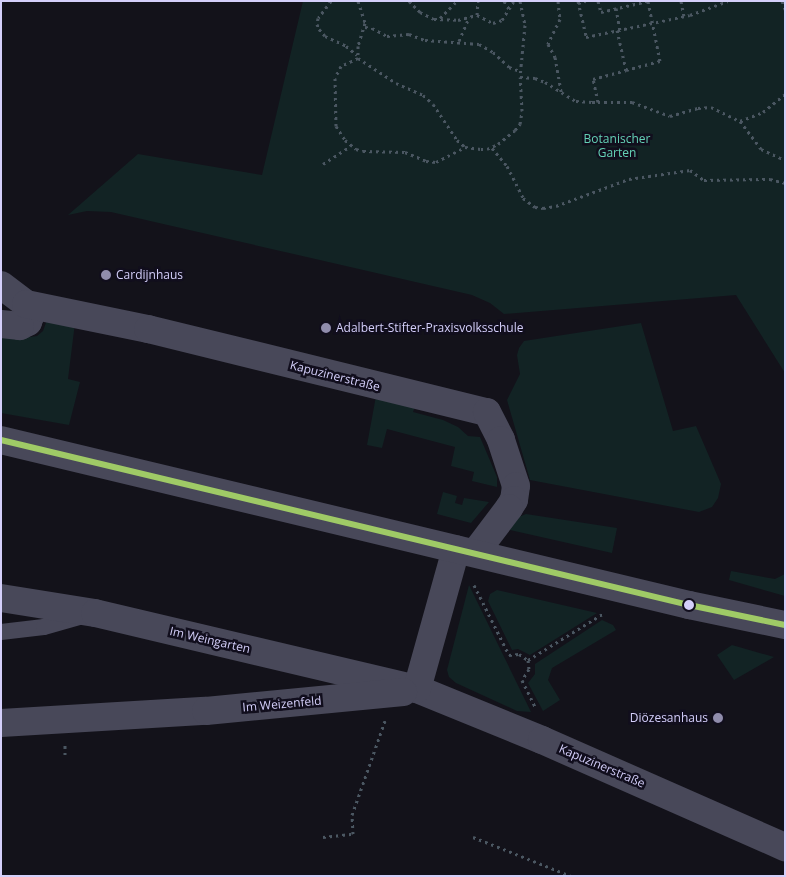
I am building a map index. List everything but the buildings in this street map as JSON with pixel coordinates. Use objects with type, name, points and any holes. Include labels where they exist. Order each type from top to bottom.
[{"type":"street","points":[[1,285],[30,309],[28,322],[20,326],[1,324]]},
{"type":"street","name":"Kapuzinerstraße","points":[[26,304],[148,330],[487,412],[501,440],[516,486],[514,500],[509,508],[467,560]]},
{"type":"street","points":[[1,440],[467,560],[751,620],[785,625]]},
{"type":"street","points":[[405,692],[467,560]]},
{"type":"street","name":"Im Weingarten","points":[[1,598],[95,613],[405,692]]},
{"type":"street","name":"Kapuzinerstraße","points":[[405,692],[512,728],[785,847]]},
{"type":"street","name":"Im Weizenfeld","points":[[1,723],[206,711],[405,692]]},
{"type":"lane","points":[[1,632],[44,627],[95,613]]},
{"type":"path","points":[[331,1],[317,20],[319,29],[326,36],[346,46],[396,83],[426,97],[451,133],[466,147]]},
{"type":"path","points":[[358,1],[365,27],[358,46],[358,56]]},
{"type":"path","points":[[409,1],[426,16],[458,20],[477,15],[489,22],[498,23],[514,1]]},
{"type":"path","points":[[440,18],[451,3],[457,1]]},
{"type":"path","points":[[477,15],[478,1]]},
{"type":"path","points":[[504,1],[509,9]]},
{"type":"path","points":[[358,56],[341,66],[335,78],[336,126],[351,146],[363,151],[405,152],[426,161],[436,162],[466,147],[492,148],[507,138],[520,124],[522,112],[520,71],[525,25],[520,1]]},
{"type":"path","points":[[558,1],[560,19],[548,44],[555,57],[561,92]]},
{"type":"path","points":[[586,1],[578,2],[586,37],[684,16],[713,8],[728,1]]},
{"type":"path","points":[[598,1],[600,12],[630,3],[648,1],[660,61],[593,79],[598,102]]},
{"type":"path","points":[[681,1],[684,16]]},
{"type":"path","points":[[782,1],[785,9]]},
{"type":"path","points":[[616,8],[626,70]]},
{"type":"path","points":[[459,42],[469,16]]},
{"type":"path","points":[[365,27],[376,29],[387,36],[408,34],[425,40],[485,46],[509,67],[520,71]]},
{"type":"path","points":[[520,77],[535,78],[576,101],[632,102],[670,116],[698,108],[711,108],[740,121],[760,149],[785,160]]},
{"type":"path","points":[[740,121],[763,112],[785,94]]},
{"type":"path","points":[[323,164],[351,146]]},
{"type":"path","points":[[492,148],[507,166],[523,198],[535,207],[543,208],[556,206],[629,179],[690,170],[702,180],[770,179],[785,183]]},
{"type":"path","points":[[467,560],[510,655],[519,654],[528,660]]},
{"type":"path","points":[[528,660],[611,609],[601,607]]},
{"type":"path","points":[[528,660],[528,674],[522,680],[537,710]]},
{"type":"path","points":[[323,837],[353,834],[352,815],[405,692]]},
{"type":"path","points":[[473,837],[571,876]]},
{"type":"green space","name":"Botanischer Garten","points":[[303,1],[785,1],[785,373],[736,295],[504,314],[490,303],[472,295],[111,212],[87,211],[68,215],[138,154],[262,175]]},
{"type":"green space","points":[[48,317],[75,323],[68,379],[80,382],[69,425],[1,413],[1,334],[37,336],[43,331]]},
{"type":"green space","points":[[641,323],[673,431],[696,426],[721,484],[718,498],[712,507],[699,512],[530,480],[507,400],[520,374],[517,355],[519,348],[524,341]]},
{"type":"green space","points":[[376,396],[416,404],[413,412],[443,420],[458,427],[468,436],[480,437],[497,477],[497,487],[472,481],[474,472],[451,466],[455,447],[387,429],[382,448],[367,445]]},
{"type":"green space","points":[[443,492],[457,496],[455,503],[462,505],[464,498],[489,502],[471,523],[437,514]]},
{"type":"green space","points":[[526,514],[617,528],[612,553],[510,530],[510,526],[516,518]]},
{"type":"green space","points":[[731,571],[775,579],[785,574],[785,596],[729,580]]},
{"type":"green space","points":[[469,585],[531,712],[517,711],[456,683],[449,677],[447,670]]},
{"type":"green space","points":[[497,590],[597,613],[530,655],[518,649],[512,650],[488,601],[490,594]]},
{"type":"green space","points":[[602,620],[613,625],[616,630],[552,668],[548,680],[560,700],[543,711],[528,683],[535,674],[535,664]]},
{"type":"green space","points":[[732,645],[774,657],[734,680],[717,655]]},
{"type":"transit line","points":[[1,440],[689,605],[785,625]]},
{"type":"place","name":"Cardijnhaus","points":[[106,275]]},
{"type":"place","name":"Adalbert-Stifter-Praxisvolksschule","points":[[326,328]]},
{"type":"place","name":"Diözesanhaus","points":[[718,718]]}]
